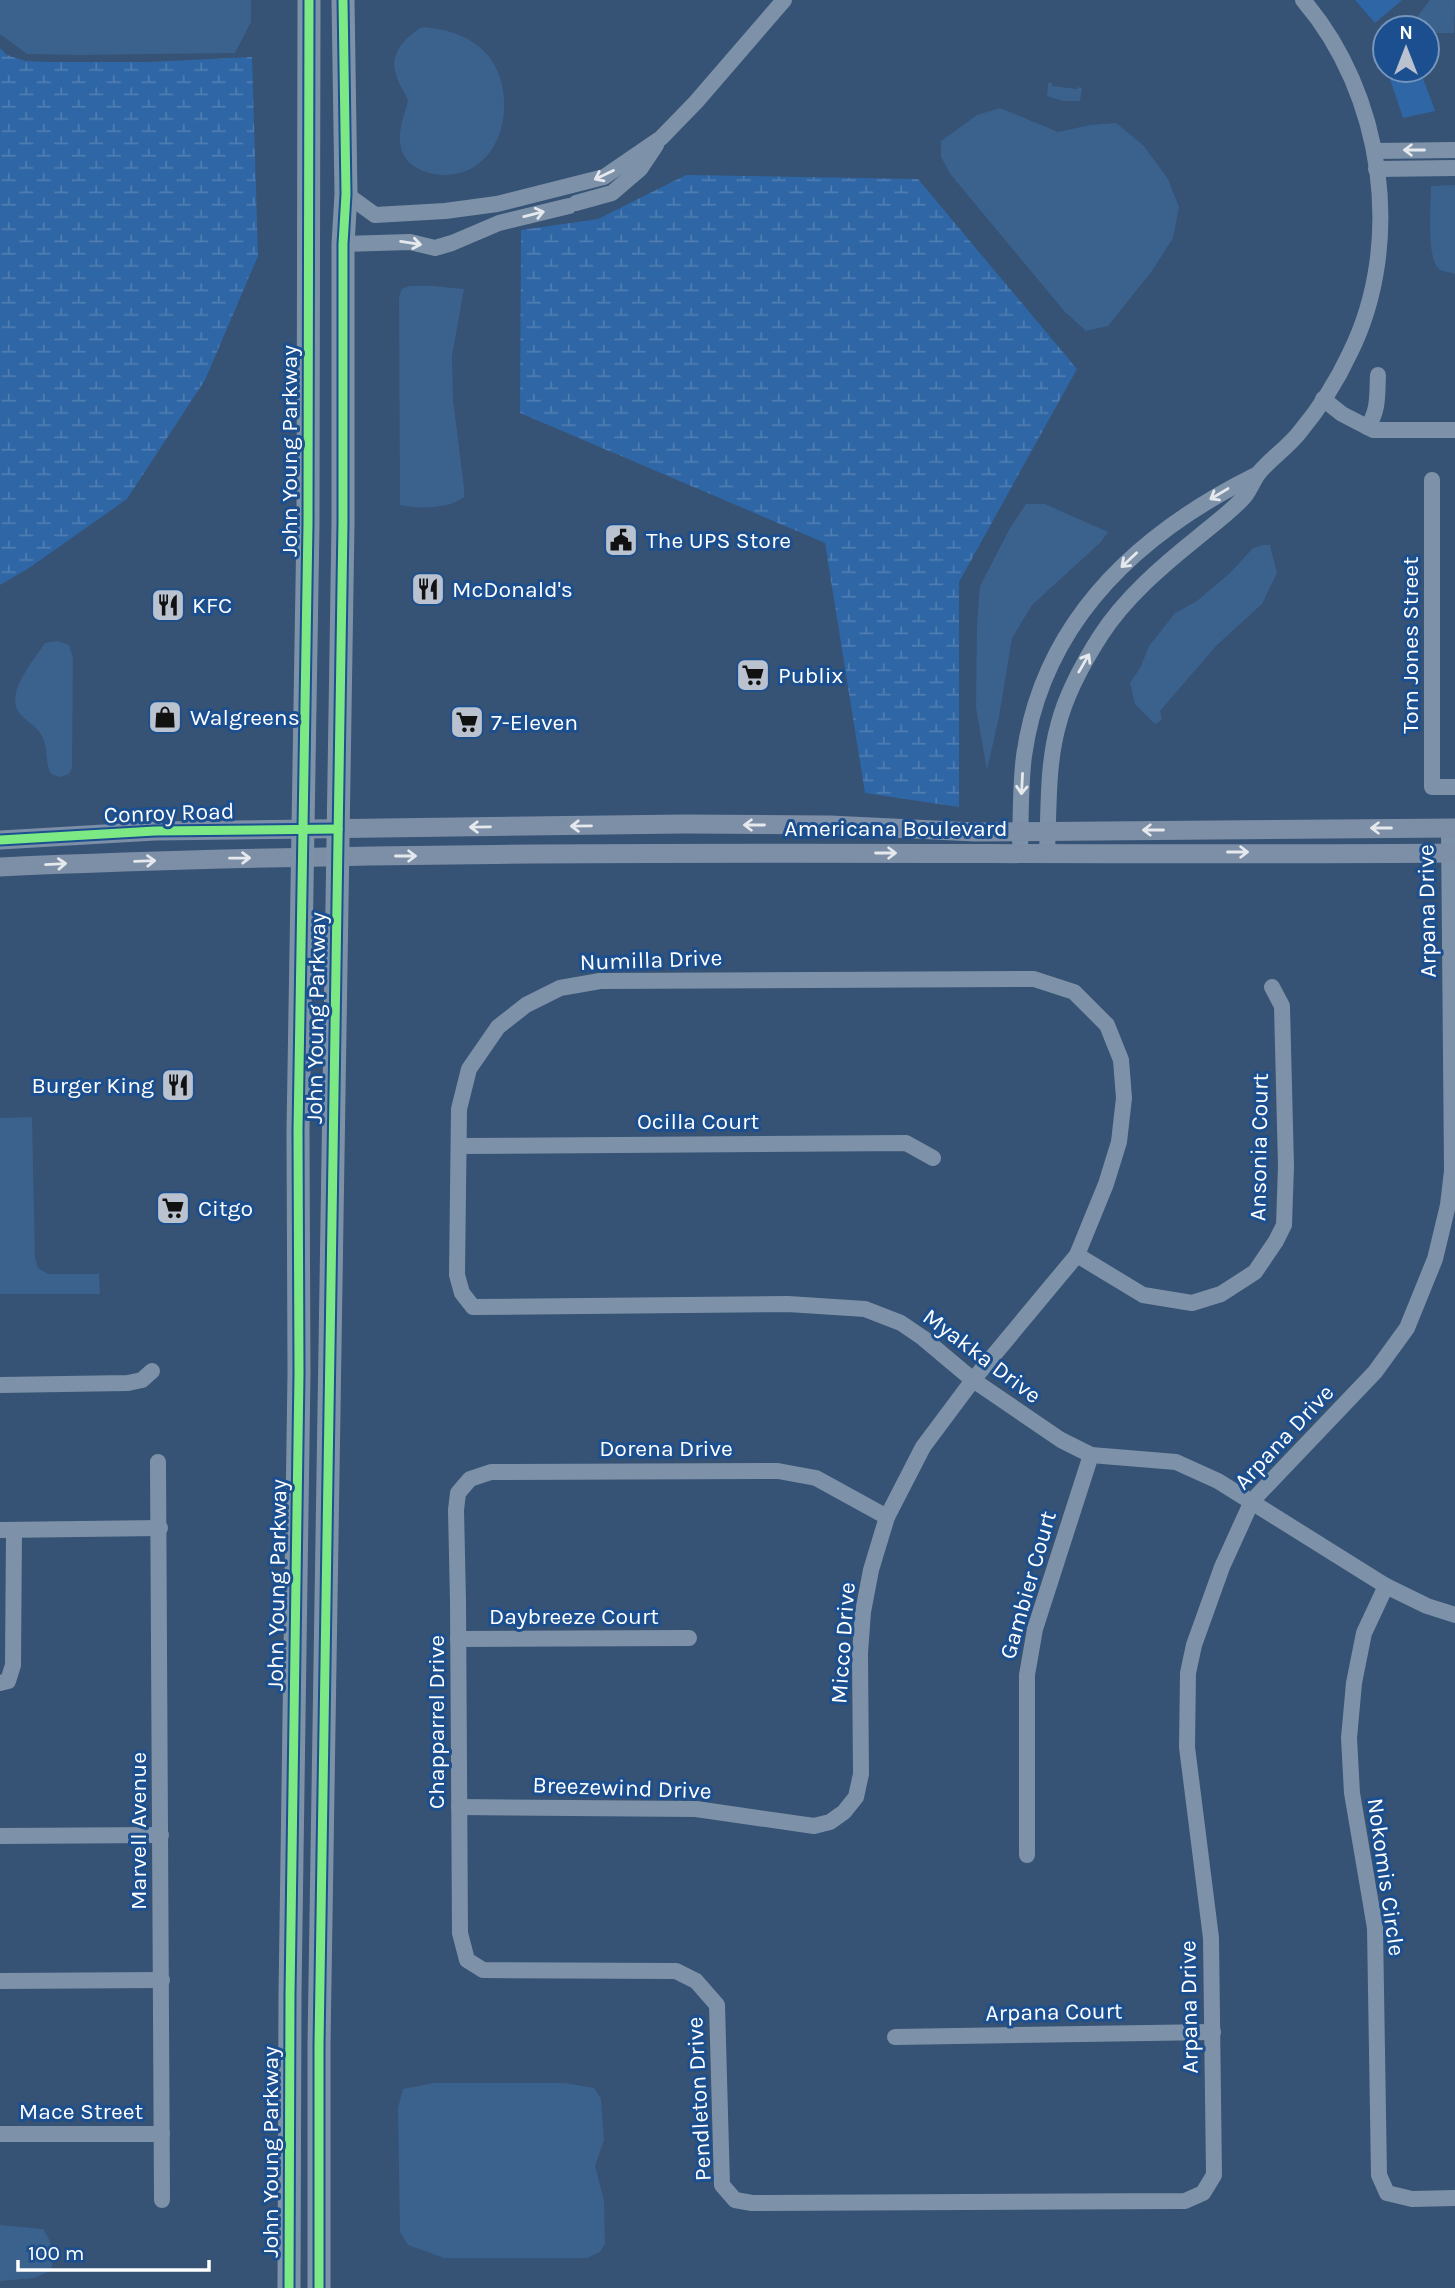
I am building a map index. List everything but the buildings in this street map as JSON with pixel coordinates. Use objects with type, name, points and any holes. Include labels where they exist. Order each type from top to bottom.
[{"type":"highway","name":"John Young Parkway","points":[[289,2288],[290,1995],[299,1373],[298,1131],[310,230],[310,0]]},
{"type":"highway","points":[[310,0],[324,38],[325,230],[343,244]]},
{"type":"highway","name":"John Young Parkway","points":[[319,2288],[319,2045],[338,857],[343,244],[346,194],[344,0]]},
{"type":"highway","points":[[310,230],[333,252],[338,292],[343,305]]},
{"type":"highway","points":[[290,1995],[303,2030],[319,2045]]},
{"type":"main road","name":"Americana Boulevard","points":[[338,829],[684,824],[1020,831],[1452,828]]},
{"type":"main road","points":[[640,855],[667,842],[679,833],[684,824]]},
{"type":"main road","points":[[830,825],[830,853]]},
{"type":"main road","name":"Conroy Road","points":[[0,840],[155,831],[338,829]]},
{"type":"main road","name":"Americana Boulevard","points":[[338,857],[1020,852],[1452,853]]},
{"type":"main road","name":"Conroy Road","points":[[0,867],[176,859],[338,857]]},
{"type":"street","points":[[343,244],[410,242],[435,248],[499,223],[612,193],[640,169],[661,138],[696,102],[784,0]]},
{"type":"street","points":[[1047,852],[1050,778],[1058,726],[1080,670],[1102,632],[1171,559],[1245,496],[1258,474],[1298,434],[1323,400],[1352,351],[1363,320],[1375,276],[1380,232],[1380,197],[1374,151],[1360,100],[1346,67],[1329,36],[1303,0]]},
{"type":"street","points":[[346,194],[375,215],[445,211],[497,204],[604,177],[661,138]]},
{"type":"street","points":[[1374,151],[1455,150]]},
{"type":"street","points":[[1376,169],[1455,168]]},
{"type":"street","points":[[1367,427],[1374,418],[1377,407],[1378,375]]},
{"type":"street","points":[[1323,400],[1342,414],[1373,430],[1455,430]]},
{"type":"street","points":[[1020,852],[1024,757],[1033,718],[1045,678],[1081,612],[1097,591],[1138,551],[1182,517],[1225,490],[1258,474]]},
{"type":"street","name":"Tom Jones Street","points":[[1432,480],[1432,787],[1455,787]]},
{"type":"street","name":"Arpana Drive","points":[[1185,2201],[1203,2193],[1214,2175],[1211,1938],[1186,1747],[1188,1673],[1194,1645],[1222,1567],[1252,1501],[1375,1372],[1407,1328],[1435,1259],[1448,1205],[1452,1171],[1452,828]]},
{"type":"street","name":"Numilla Drive","points":[[457,1275],[459,1109],[469,1069],[498,1027],[526,1005],[560,988],[600,981],[1034,979]]},
{"type":"street","name":"Micco Drive","points":[[856,1797],[861,1774],[860,1653],[863,1612],[871,1570],[887,1517],[923,1447],[973,1380],[1077,1255],[1106,1184],[1119,1142],[1124,1098],[1121,1060],[1107,1025],[1074,992],[1034,979]]},
{"type":"street","name":"Ansonia Court","points":[[1077,1255],[1143,1295],[1192,1303],[1221,1294],[1255,1272],[1284,1225],[1286,1166],[1282,1006],[1272,987]]},
{"type":"street","name":"Ocilla Court","points":[[459,1146],[906,1143],[933,1158]]},
{"type":"street","name":"Myakka Drive","points":[[457,1275],[462,1293],[473,1307],[788,1304],[864,1308],[901,1323],[973,1380],[1061,1440],[1091,1455],[1176,1462],[1218,1481],[1252,1501],[1386,1586],[1427,1606],[1455,1615]]},
{"type":"street","points":[[0,1385],[128,1383],[142,1380],[152,1371]]},
{"type":"street","name":"Gambier Court","points":[[1027,1855],[1027,1675],[1035,1629],[1091,1455]]},
{"type":"street","name":"Marvell Avenue","points":[[158,1462],[162,2200]]},
{"type":"street","name":"Dorena Drive","points":[[456,1510],[458,1493],[470,1479],[491,1472],[778,1471],[816,1478],[887,1517]]},
{"type":"street","name":"Chapparrel Drive","points":[[456,1510],[460,1933]]},
{"type":"street","points":[[0,1683],[8,1681],[13,1665],[7,1530],[160,1528]]},
{"type":"street","name":"Nokomis Circle","points":[[1386,1586],[1364,1633],[1354,1683],[1349,1738],[1352,1793],[1375,1928],[1379,2175],[1387,2193],[1412,2199],[1455,2198]]},
{"type":"street","name":"Daybreeze Court","points":[[458,1639],[689,1638]]},
{"type":"street","name":"Breezewind Drive","points":[[459,1807],[696,1809],[814,1826],[830,1822],[844,1812],[856,1797]]},
{"type":"street","points":[[0,1836],[161,1835]]},
{"type":"street","name":"Pendleton Drive","points":[[460,1933],[467,1960],[482,1970],[676,1970],[696,1982],[717,2005],[722,2185],[735,2200],[752,2203],[1185,2201]]},
{"type":"street","points":[[0,1981],[162,1980]]},
{"type":"street","name":"Arpana Court","points":[[895,2037],[1213,2032]]},
{"type":"street","name":"Mace Street","points":[[0,2134],[162,2134]]},
{"type":"green space","points":[[1355,0],[1402,0],[1386,14],[1371,14],[1371,18]]},
{"type":"green space","points":[[0,48],[7,55],[25,61],[48,62],[148,62],[252,57],[258,256],[205,380],[127,499],[29,568],[0,585]]},
{"type":"green space","points":[[1392,84],[1425,84],[1435,111],[1403,118]]},
{"type":"green space","points":[[686,175],[918,179],[1077,369],[959,582],[959,807],[865,793],[825,543],[520,413],[521,230],[598,219]]},
{"type":"shaded area","points":[[0,0],[251,0],[251,22],[235,53],[27,54],[0,34]]},
{"type":"shaded area","points":[[1430,0],[1455,0],[1454,33],[1441,33],[1441,14],[1419,14]]},
{"type":"shaded area","points":[[422,27],[445,30],[475,44],[491,60],[502,84],[504,115],[495,145],[474,167],[451,175],[433,174],[416,168],[404,156],[401,148],[400,130],[408,101],[397,78],[395,60],[404,41]]},
{"type":"shaded area","points":[[1048,83],[1052,83],[1052,86],[1082,88],[1080,101],[1063,101],[1047,96]]},
{"type":"shaded area","points":[[1000,108],[1058,132],[1116,123],[1144,146],[1168,179],[1179,207],[1173,238],[1152,271],[1108,326],[1086,331],[1065,312],[951,175],[941,157],[941,141],[977,115]]},
{"type":"shaded area","points":[[1455,185],[1455,274],[1439,269],[1435,263],[1430,217],[1431,186]]},
{"type":"shaded area","points":[[410,286],[464,289],[452,356],[453,400],[464,497],[450,504],[434,507],[400,505],[399,296],[402,289]]},
{"type":"shaded area","points":[[1026,504],[1045,504],[1108,532],[1101,542],[1032,605],[1012,638],[987,770],[976,708],[980,586],[1010,528]]},
{"type":"shaded area","points":[[1270,545],[1277,573],[1262,604],[1216,646],[1160,711],[1162,720],[1155,724],[1135,704],[1130,683],[1149,646],[1175,613],[1197,601],[1230,573],[1253,548]]},
{"type":"shaded area","points":[[58,641],[69,645],[73,658],[72,768],[69,774],[60,777],[51,774],[43,738],[21,715],[15,698],[22,678],[45,643]]},
{"type":"shaded area","points":[[32,1117],[35,1258],[38,1268],[48,1274],[99,1274],[100,1294],[0,1294],[0,1118]]},
{"type":"shaded area","points":[[434,2083],[565,2083],[594,2088],[601,2099],[604,2140],[595,2166],[604,2200],[605,2244],[600,2252],[587,2258],[444,2258],[408,2245],[400,2232],[398,2108],[403,2089]]},
{"type":"shaded area","points":[[0,2225],[43,2229],[52,2249],[50,2271],[34,2278],[0,2281]]},
{"type":"cycle path","points":[[289,2288],[290,1995],[299,1373],[298,1131],[308,524],[309,0]]},
{"type":"cycle path","points":[[319,2288],[319,2045],[343,523],[343,244],[346,194],[343,0]]},
{"type":"cycle path","points":[[0,840],[155,831],[338,829]]},
{"type":"place","name":"The UPS Store","points":[[621,540]]},
{"type":"place","name":"McDonald's","points":[[428,589]]},
{"type":"place","name":"KFC","points":[[168,605]]},
{"type":"place","name":"Publix","points":[[753,675]]},
{"type":"place","name":"Walgreens","points":[[165,717]]},
{"type":"place","name":"7-Eleven","points":[[467,722]]},
{"type":"place","name":"Burger King","points":[[178,1085]]},
{"type":"place","name":"Citgo","points":[[173,1208]]}]
